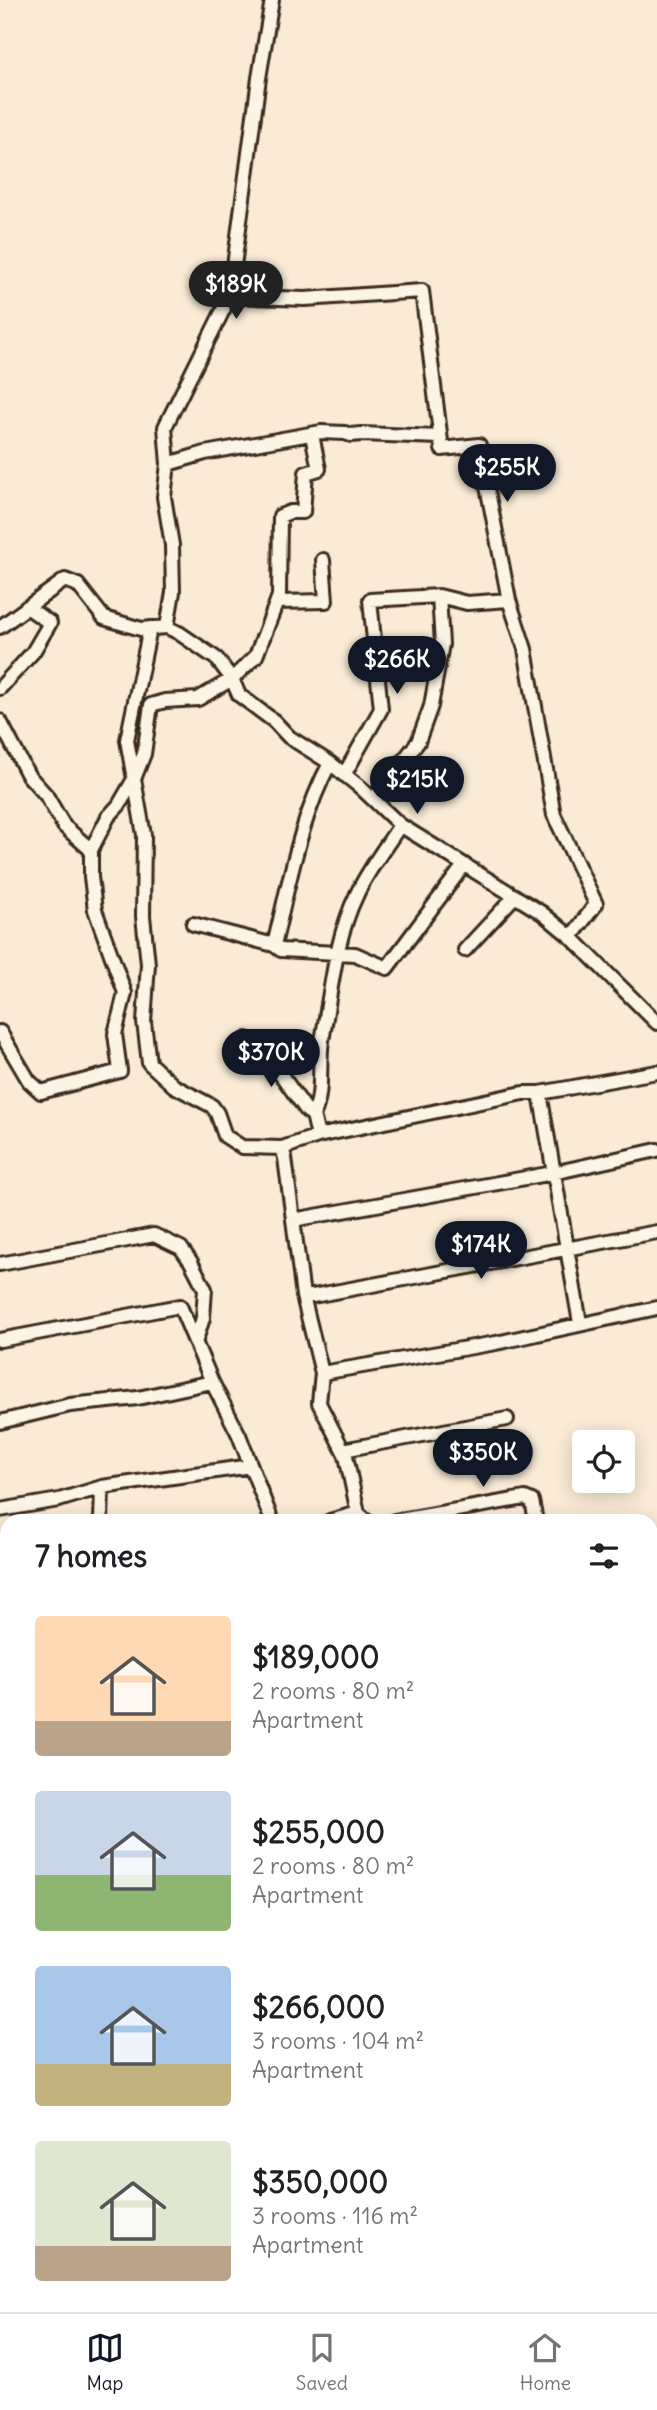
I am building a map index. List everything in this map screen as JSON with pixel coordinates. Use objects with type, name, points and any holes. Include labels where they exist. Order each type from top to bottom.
[{"type":"street","points":[[167,627],[173,592],[172,545],[164,497],[169,464],[165,427],[230,296],[272,0]]},
{"type":"street","points":[[230,296],[304,299],[422,291],[442,449],[479,445],[509,600],[525,649],[554,814],[596,904],[571,937]]},
{"type":"street","points":[[169,464],[205,453],[321,432],[440,437]]},
{"type":"street","points":[[0,1032],[29,1081],[41,1092],[120,1071],[115,1034],[125,993],[95,910],[91,850],[108,817],[119,805],[134,779],[144,754],[150,705],[164,701],[198,699],[232,679],[257,656],[279,596],[279,516],[289,512],[303,512],[306,473],[319,469],[313,435]]},
{"type":"street","points":[[277,602],[326,601],[323,560]]},
{"type":"street","points":[[0,626],[65,580],[78,585],[104,618],[141,629],[167,627],[179,633],[217,659],[232,679],[239,695],[274,721],[289,737],[330,763],[374,799],[400,825],[542,913],[571,937],[657,1024]]},
{"type":"street","points":[[344,775],[382,709],[370,600],[439,596],[467,603],[509,600]]},
{"type":"street","points":[[374,799],[418,742],[431,706],[442,644],[439,596]]},
{"type":"street","points":[[0,688],[33,652],[50,624],[27,607]]},
{"type":"street","points":[[150,628],[127,740],[144,835],[143,916],[148,964],[144,1021],[149,1063],[174,1086],[212,1106],[225,1136],[242,1147],[282,1148],[318,1136],[523,1093],[540,1093],[657,1072]]},
{"type":"street","points":[[0,721],[28,775],[47,795],[64,826],[91,850]]},
{"type":"street","points":[[274,945],[298,845],[317,786],[330,763]]},
{"type":"street","points":[[318,1136],[313,1115],[319,1096],[318,1068],[343,929],[357,893],[400,825]]},
{"type":"street","points":[[193,924],[274,945],[281,950],[355,954],[387,968],[464,865]]},
{"type":"street","points":[[464,950],[515,896]]},
{"type":"street","points":[[247,1039],[279,1072],[307,1111],[313,1115]]},
{"type":"street","points":[[540,1093],[580,1323]]},
{"type":"street","points":[[282,1148],[303,1296],[322,1373],[319,1403],[343,1450],[361,1514]]},
{"type":"street","points":[[293,1220],[553,1173],[657,1150]]},
{"type":"street","points":[[303,1296],[657,1232]]},
{"type":"street","points":[[0,1264],[154,1235],[181,1248],[205,1289],[203,1318],[196,1340]]},
{"type":"street","points":[[0,1340],[180,1306],[212,1382],[239,1434],[269,1514]]},
{"type":"street","points":[[322,1373],[496,1343],[657,1308]]},
{"type":"street","points":[[0,1422],[70,1405],[138,1398],[212,1382]]},
{"type":"street","points":[[343,1450],[507,1419]]},
{"type":"street","points":[[0,1510],[59,1500],[102,1487],[251,1466]]},
{"type":"street","points":[[101,1514],[102,1487]]},
{"type":"street","points":[[434,1514],[525,1498],[532,1501],[535,1514]]}]
